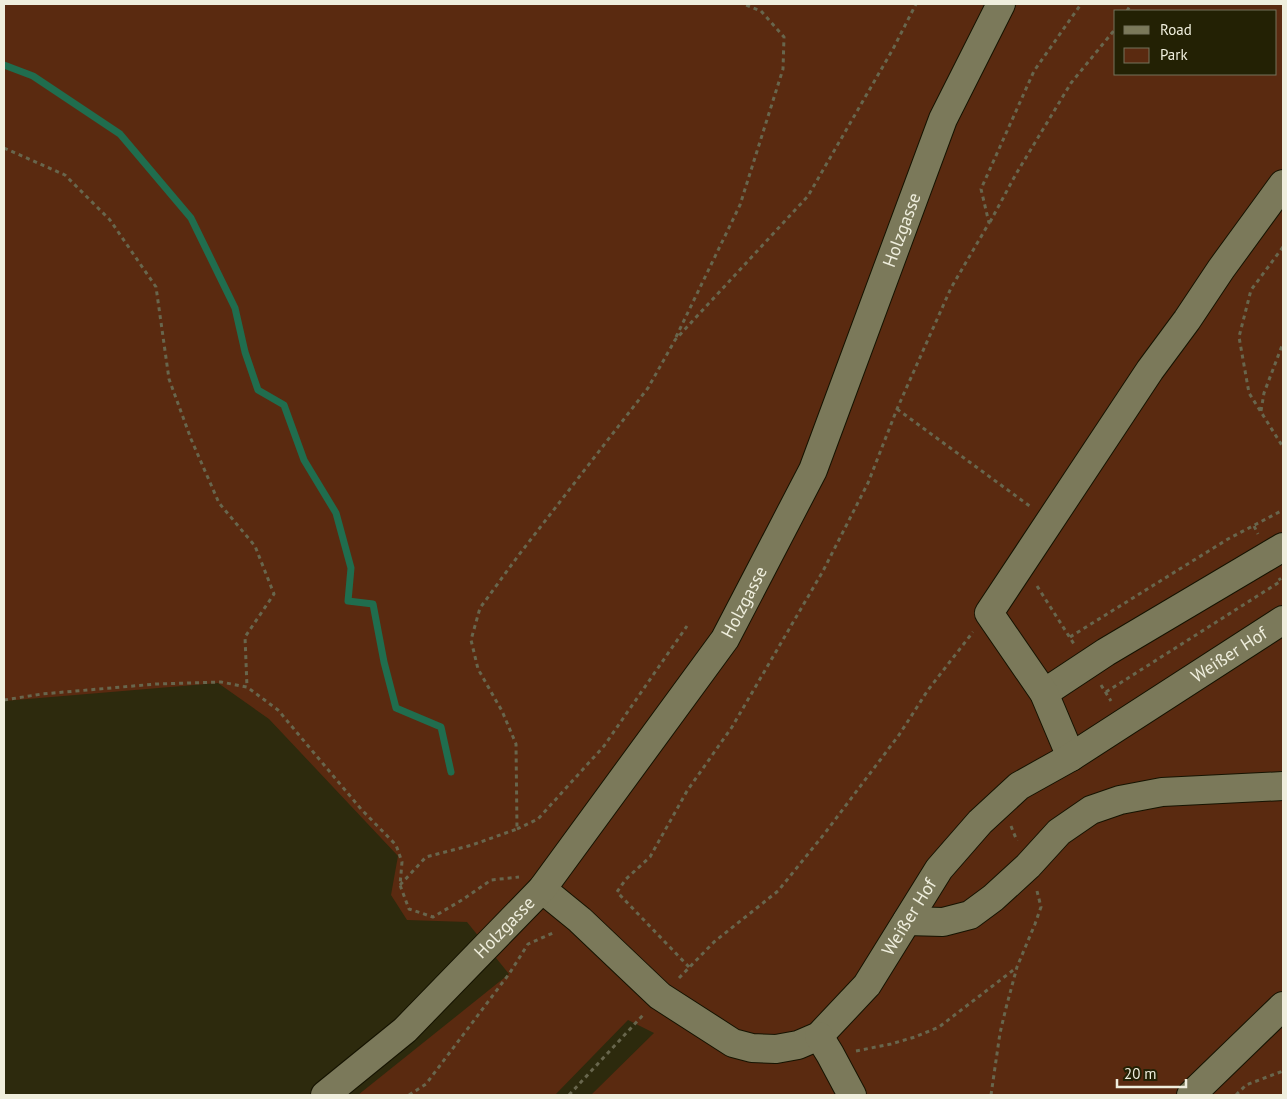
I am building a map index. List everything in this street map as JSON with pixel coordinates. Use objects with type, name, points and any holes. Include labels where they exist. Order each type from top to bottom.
[{"type":"street","name":"Holzgasse","points":[[325,1095],[405,1030],[542,889],[725,639],[813,470],[943,119],[1001,4]]},
{"type":"street","points":[[1071,757],[1044,693],[989,612],[1150,370],[1187,320],[1221,268],[1283,184]]},
{"type":"street","points":[[1044,693],[1106,652],[1283,547]]},
{"type":"street","name":"Weißer Hof","points":[[542,889],[733,1043],[752,1048],[776,1049],[798,1045],[824,1045],[867,985],[939,869],[980,822],[1019,786],[1071,757],[1283,620]]},
{"type":"street","points":[[907,921],[943,922],[970,915],[993,898],[1028,866],[1059,832],[1091,810],[1120,800],[1162,792],[1283,786]]},
{"type":"street","points":[[1191,1095],[1283,1006]]},
{"type":"street","points":[[824,1045],[852,1095]]},
{"type":"path","points":[[517,829],[516,744],[502,711],[478,670],[471,640],[480,608],[648,388],[675,340],[740,205],[783,69],[784,37],[760,11],[744,4]]},
{"type":"path","points":[[675,340],[808,196],[893,49],[916,4]]},
{"type":"path","points":[[989,223],[981,189],[1034,71],[1081,4]]},
{"type":"path","points":[[689,968],[617,892],[626,879],[650,857],[688,792],[732,727],[784,639],[823,571],[868,483],[897,409],[951,288],[1071,83],[1114,30]]},
{"type":"path","points":[[4,148],[64,175],[110,220],[156,287],[169,379],[191,439],[219,504],[255,546],[274,594],[246,637],[247,686]]},
{"type":"path","points":[[1283,247],[1251,290],[1239,337],[1249,393],[1283,447]]},
{"type":"path","points":[[1261,412],[1264,392],[1283,343]]},
{"type":"path","points":[[897,409],[1050,520]]},
{"type":"path","points":[[1070,637],[1228,539],[1283,510]]},
{"type":"path","points":[[570,1095],[667,989],[714,942],[778,891],[825,833],[893,743],[928,690],[989,612]]},
{"type":"path","points":[[400,885],[426,857],[472,845],[517,829],[538,819],[604,746],[687,626]]},
{"type":"path","points":[[4,700],[42,694],[156,684],[221,682],[247,686],[278,710],[360,809],[396,845],[402,862],[400,885],[409,909],[433,917],[491,880],[518,877],[542,889]]},
{"type":"path","points":[[991,1095],[1000,1033],[1017,967],[1040,907],[1036,884],[1010,824]]},
{"type":"path","points":[[409,1095],[426,1084],[509,974],[528,944],[580,920]]},
{"type":"path","points":[[824,1045],[891,1044],[915,1037],[939,1027],[1017,967]]},
{"type":"path","points":[[1236,1095],[1246,1085],[1283,1071]]},
{"type":"green space","points":[[4,4],[1283,4],[1283,1095],[591,1095],[654,1033],[628,1020],[555,1095],[358,1095],[509,974],[467,922],[407,920],[391,895],[398,856],[269,719],[218,683],[4,701]]},
{"type":"waterway","points":[[4,65],[33,76],[120,134],[191,218],[235,308],[245,352],[258,390],[284,405],[304,460],[336,513],[351,568],[348,601],[373,604],[384,662],[396,708],[441,727],[451,772]]}]
